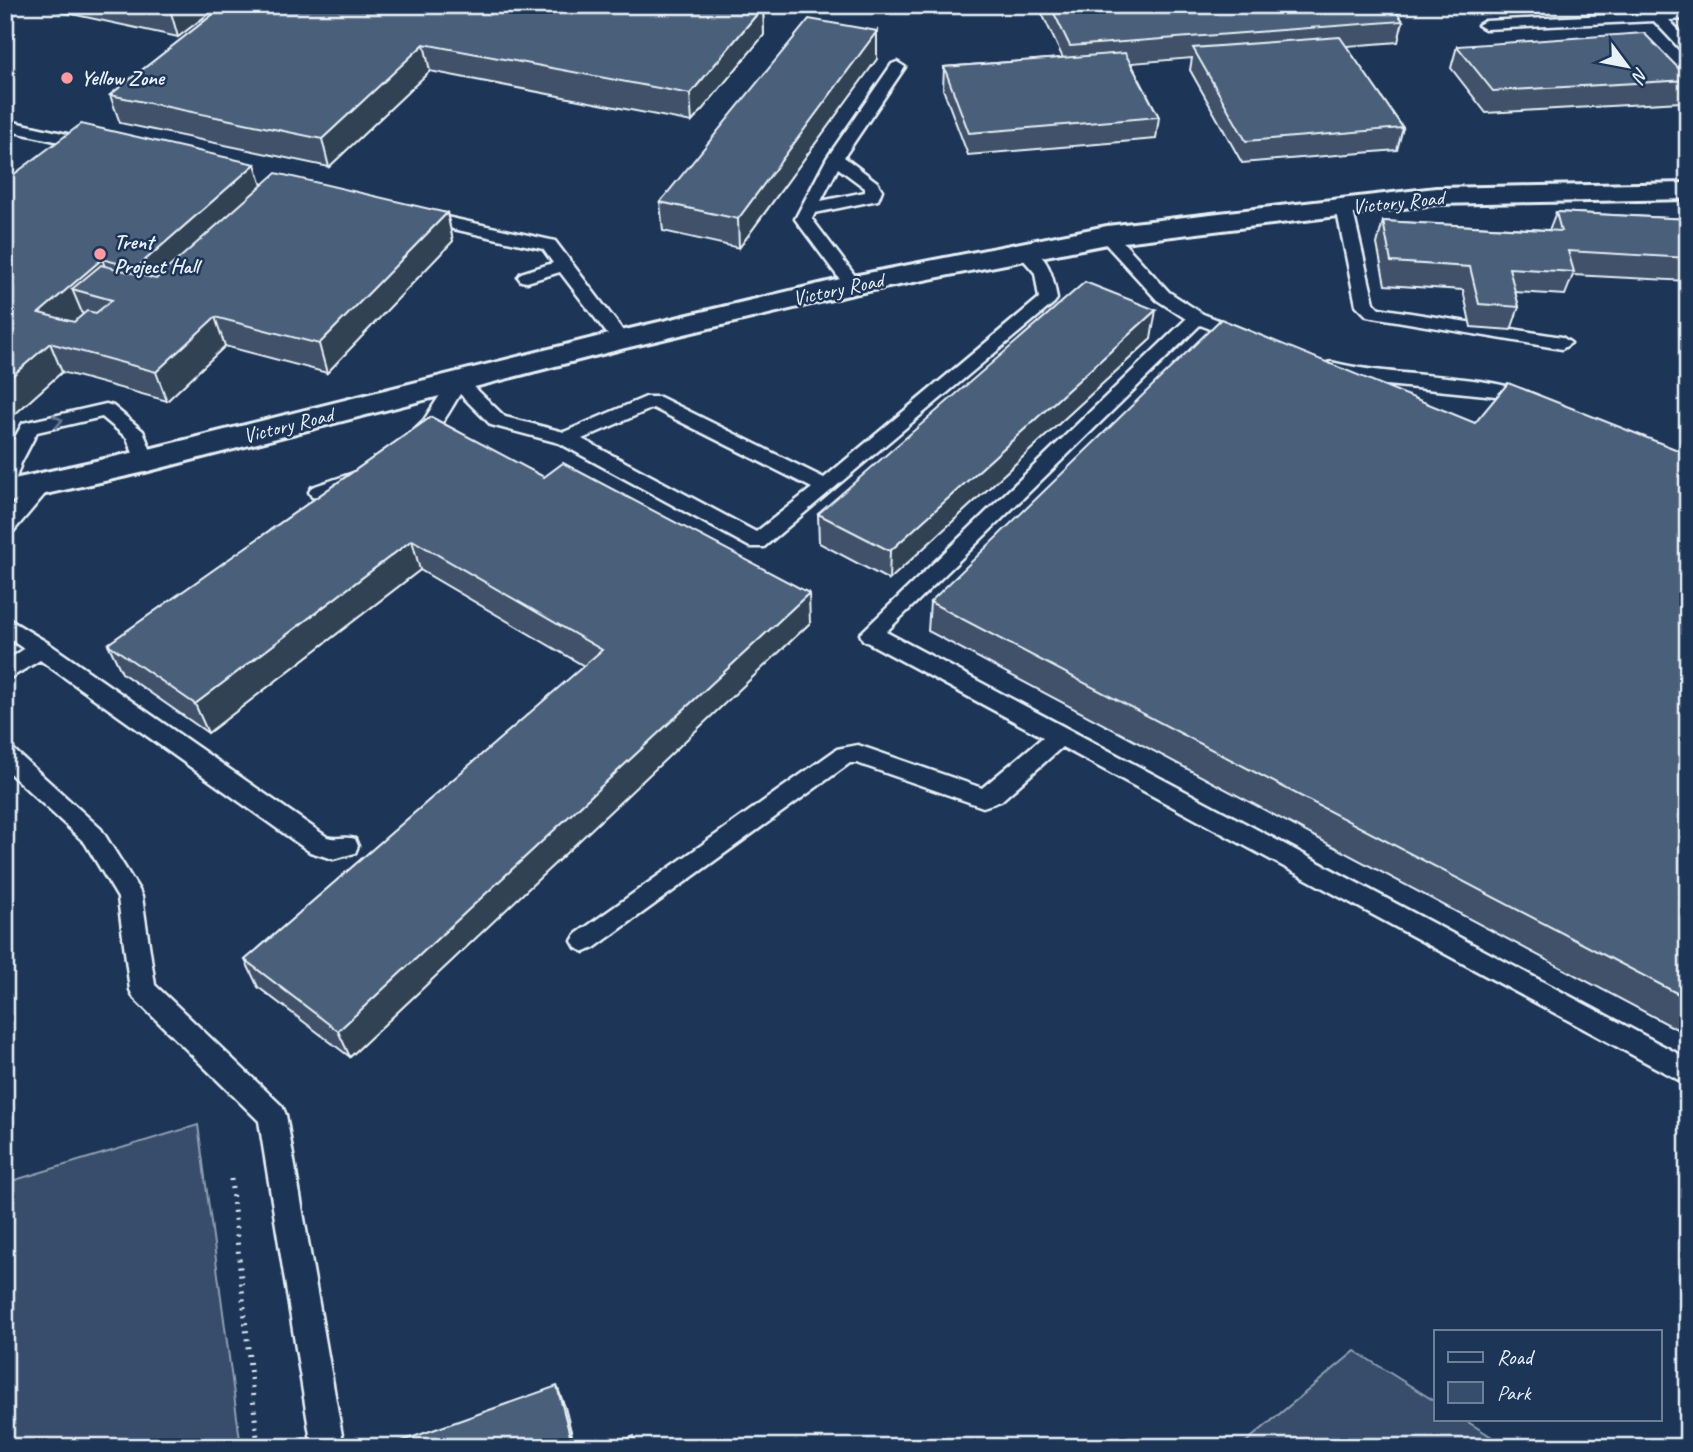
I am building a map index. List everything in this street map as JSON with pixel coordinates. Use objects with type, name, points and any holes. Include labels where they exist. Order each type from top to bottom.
[{"type":"street","name":"Victory Road","points":[[5,492],[145,461],[621,340],[853,285],[1107,235],[1436,197],[1688,191]]},
{"type":"lane","points":[[1653,11],[1688,49]]},
{"type":"lane","points":[[1485,25],[1653,11],[1688,15]]},
{"type":"lane","points":[[853,285],[803,219],[835,158],[897,68]]},
{"type":"lane","points":[[5,125],[107,148]]},
{"type":"lane","points":[[59,158],[81,142]]},
{"type":"lane","points":[[808,209],[872,195],[874,190],[871,185],[835,158]]},
{"type":"lane","points":[[1344,207],[1365,305],[1373,312],[1562,343]]},
{"type":"lane","points":[[402,212],[549,245],[621,340]]},
{"type":"lane","points":[[1107,235],[1163,296],[1198,318],[1265,345]]},
{"type":"lane","points":[[395,456],[431,424],[458,382],[498,421],[566,439],[757,542],[1048,299],[1044,272],[1025,251]]},
{"type":"lane","points":[[527,277],[564,265]]},
{"type":"lane","points":[[1198,318],[871,634],[1688,1073]]},
{"type":"lane","points":[[1318,365],[1366,377],[1509,391],[1548,406]]},
{"type":"lane","points":[[566,439],[653,401],[826,487]]},
{"type":"lane","points":[[5,485],[11,463],[30,427],[106,410],[136,435],[145,461]]},
{"type":"lane","points":[[319,492],[377,473]]},
{"type":"lane","points":[[5,527],[43,483]]},
{"type":"lane","points":[[5,625],[319,845],[333,849],[346,846]]},
{"type":"lane","points":[[5,673],[40,649]]},
{"type":"lane","points":[[585,941],[845,755],[858,754],[983,798],[993,794],[1060,736]]},
{"type":"lane","points":[[5,755],[93,836],[130,897],[143,989],[272,1115],[328,1447]]},
{"type":"path","points":[[231,1179],[258,1447]]},
{"type":"green space","points":[[198,1125],[241,1447],[5,1447],[5,1183]]},
{"type":"green space","points":[[1355,1351],[1434,1401],[1434,1420],[1465,1420],[1508,1447],[1240,1447]]},
{"type":"building","points":[[150,5],[176,5],[170,9]]},
{"type":"building","points":[[225,5],[763,7],[690,94],[424,44],[322,139],[110,95]]},
{"type":"building","points":[[1050,5],[1391,5],[1403,21],[1070,46]]},
{"type":"building","points":[[809,19],[877,31],[738,219],[660,202]]},
{"type":"building","points":[[1644,33],[1688,80],[1493,91],[1457,46]]},
{"type":"building","points":[[1340,37],[1403,128],[1246,141],[1193,48]]},
{"type":"building","points":[[1125,53],[1159,117],[969,133],[944,67]]},
{"type":"building","points":[[81,124],[255,164],[136,268],[102,259],[39,313],[74,322],[87,311],[96,313],[112,300],[72,289],[101,265],[156,279],[276,173],[447,213],[319,344],[215,317],[156,372],[50,343],[5,382],[5,181]]},
{"type":"building","points":[[1556,212],[1688,219],[1688,258],[1568,251],[1574,272],[1509,268],[1519,307],[1479,304],[1470,267],[1391,262],[1383,221],[1561,231]]},
{"type":"building","points":[[1085,282],[1156,310],[890,551],[818,514]]},
{"type":"building","points":[[1221,319],[1475,423],[1508,383],[1688,454],[1688,999],[930,602]]},
{"type":"building","points":[[431,417],[544,477],[563,463],[809,593],[338,1031],[245,960],[602,650],[412,540],[195,704],[108,644]]},
{"type":"building","points":[[557,1386],[573,1447],[385,1447]]},
{"type":"building","points":[[634,1436],[637,1447],[607,1447]]},
{"type":"place","name":"Yellow Zone","points":[[67,78]]},
{"type":"place","name":"Trent Project Hall","points":[[100,254]]}]
